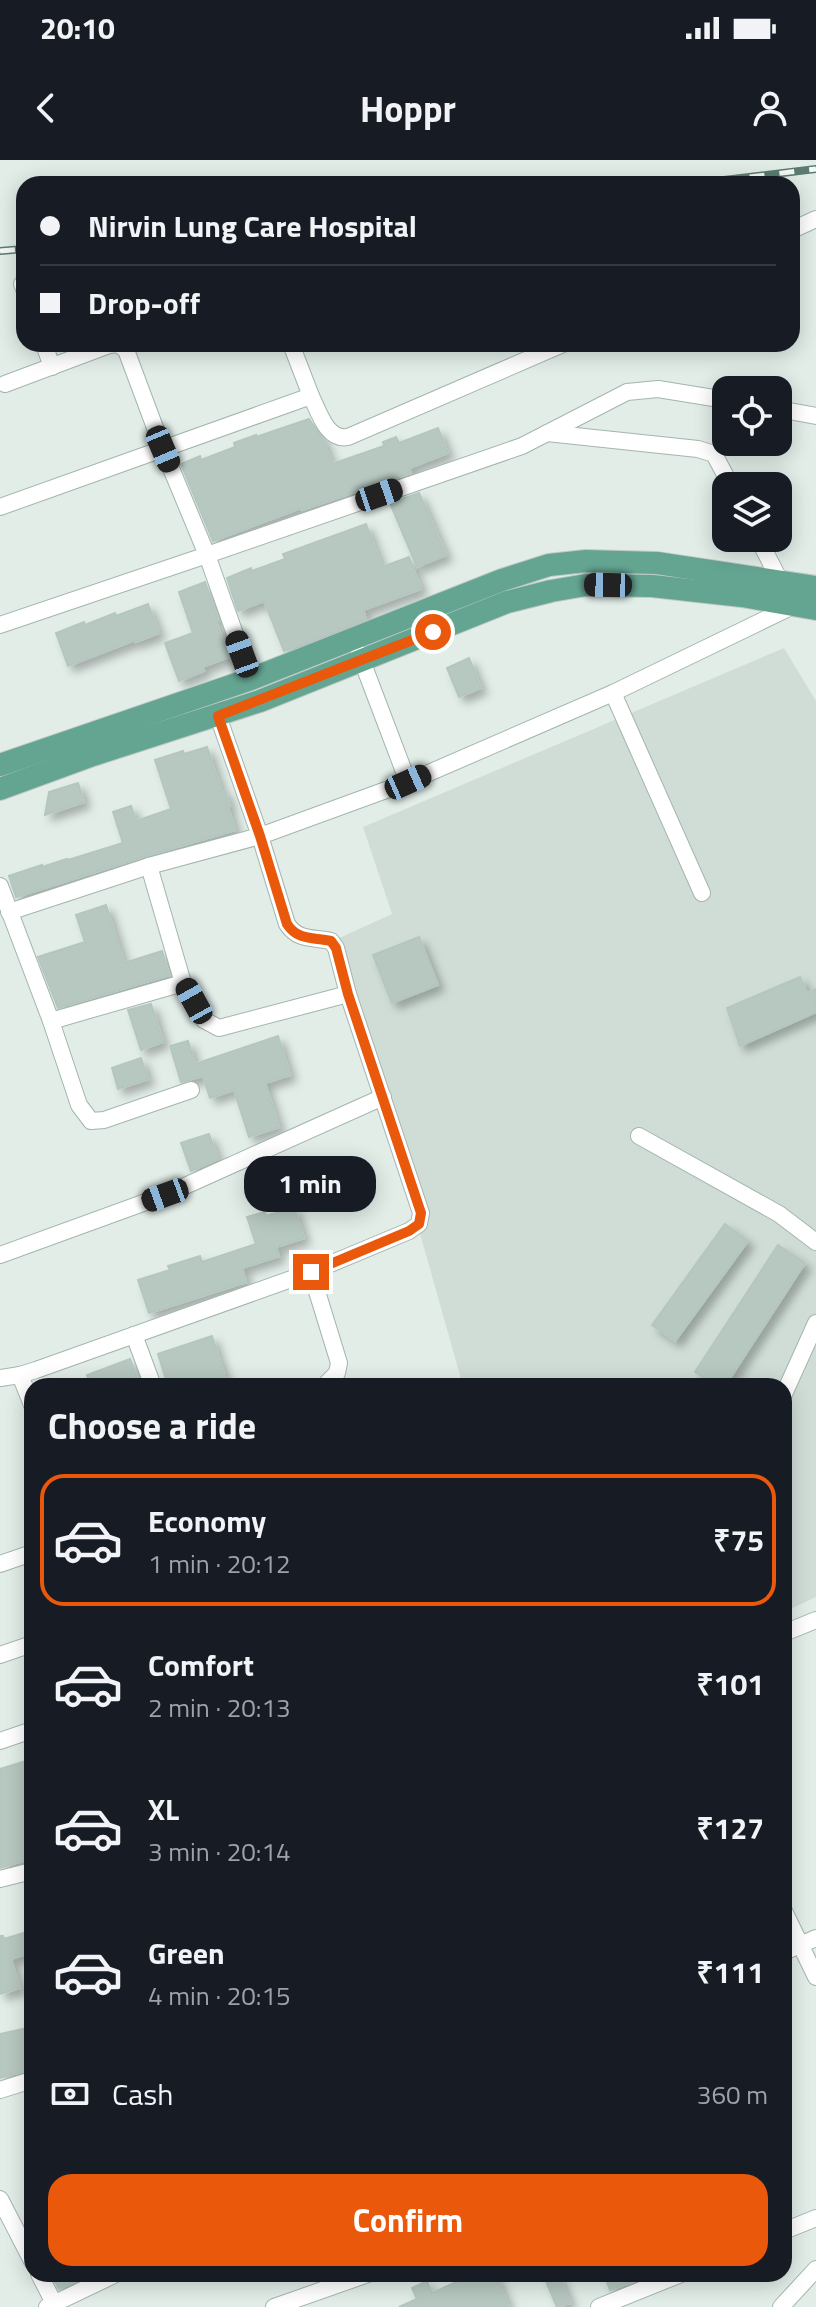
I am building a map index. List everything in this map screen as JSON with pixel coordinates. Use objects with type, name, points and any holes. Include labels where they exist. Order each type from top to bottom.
[{"type":"main road","points":[[0,789],[93,755],[218,716],[502,580],[549,565],[586,561],[657,563],[816,587]]},
{"type":"main road","points":[[0,765],[251,679],[507,602],[586,585],[652,586],[806,607]]},
{"type":"street","points":[[47,352],[52,367]]},
{"type":"street","points":[[5,384],[91,352]]},
{"type":"street","points":[[127,352],[207,555],[251,679]]},
{"type":"street","points":[[294,352],[311,396],[332,435],[339,438],[348,437],[545,352]]},
{"type":"street","points":[[0,625],[522,446],[627,392],[658,389],[712,398]]},
{"type":"street","points":[[0,507],[311,396]]},
{"type":"street","points":[[792,412],[816,416]]},
{"type":"street","points":[[547,433],[698,449],[714,454],[724,472]]},
{"type":"street","points":[[765,552],[780,581]]},
{"type":"street","points":[[9,912],[149,866],[260,836],[408,782],[806,607]]},
{"type":"street","points":[[358,649],[408,782]]},
{"type":"street","points":[[613,693],[702,893]]},
{"type":"street","points":[[0,1378],[20,1375],[311,1272],[419,1224],[421,1213],[348,994],[336,948],[331,941],[300,938],[292,933],[287,924],[218,716]]},
{"type":"street","points":[[149,866],[183,983],[204,1020],[219,1028],[348,994]]},
{"type":"street","points":[[0,886],[79,1105],[91,1121],[104,1120],[191,1090]]},
{"type":"street","points":[[51,1021],[183,983]]},
{"type":"street","points":[[0,1255],[165,1195],[383,1097]]},
{"type":"street","points":[[639,1136],[779,1214],[816,1242]]},
{"type":"street","points":[[311,1272],[339,1363],[337,1373],[332,1378]]},
{"type":"street","points":[[791,1378],[816,1323]]},
{"type":"street","points":[[134,1335],[150,1378]]},
{"type":"street","points":[[20,1375],[24,1385]]},
{"type":"street","points":[[0,1564],[24,1556]]},
{"type":"street","points":[[792,1630],[816,1620]]},
{"type":"street","points":[[0,1655],[24,1647]]},
{"type":"street","points":[[0,1741],[24,1733]]},
{"type":"street","points":[[0,1879],[24,1873]]},
{"type":"street","points":[[792,1921],[808,1942],[816,1977]]},
{"type":"street","points":[[0,2090],[24,2082]]},
{"type":"street","points":[[0,2199],[24,2246]]},
{"type":"street","points":[[792,2228],[816,2218]]},
{"type":"street","points":[[781,2307],[816,2269]]},
{"type":"street","points":[[42,2282],[53,2306],[100,2282]]},
{"type":"street","points":[[274,2307],[345,2282]]},
{"type":"street","points":[[599,2307],[661,2282]]},
{"type":"shaded area","points":[[784,648],[816,701],[816,1597],[792,1608],[792,1378],[461,1378],[337,939],[392,914],[363,827]]},
{"type":"building","points":[[309,419],[323,439],[332,464],[384,446],[383,442],[396,437],[399,443],[438,428],[448,453],[409,468],[411,473],[301,508],[213,541],[181,464],[200,456],[201,460],[235,447],[234,443]]},
{"type":"building","points":[[419,493],[446,555],[417,567],[390,503]]},
{"type":"building","points":[[366,524],[382,567],[409,557],[421,589],[363,610],[366,619],[284,651],[264,601],[238,611],[227,578],[285,559],[283,554]]},
{"type":"building","points":[[205,582],[229,657],[202,667],[204,671],[179,681],[165,643],[193,633],[179,592]]},
{"type":"building","points":[[148,604],[159,633],[68,666],[56,633]]},
{"type":"building","points":[[469,658],[481,688],[459,697],[447,668]]},
{"type":"building","points":[[207,747],[222,792],[225,791],[235,830],[16,897],[9,876],[123,843],[113,812],[131,806],[136,821],[171,809],[155,760]]},
{"type":"building","points":[[78,783],[84,802],[45,815],[49,792]]},
{"type":"building","points":[[106,905],[124,963],[162,951],[169,975],[58,1008],[38,957],[85,942],[76,915]]},
{"type":"building","points":[[419,937],[438,985],[392,1003],[373,955]]},
{"type":"building","points":[[800,977],[807,993],[816,989],[816,1012],[740,1046],[727,1008]]},
{"type":"building","points":[[151,1004],[163,1042],[141,1050],[128,1010]]},
{"type":"building","points":[[278,1036],[290,1075],[265,1083],[279,1127],[249,1137],[234,1090],[210,1098],[203,1076],[181,1082],[170,1046],[188,1041],[195,1064]]},
{"type":"building","points":[[141,1058],[148,1079],[118,1089],[112,1068]]},
{"type":"building","points":[[209,1134],[218,1159],[191,1171],[181,1143]]},
{"type":"building","points":[[294,1207],[304,1238],[276,1247],[279,1256],[242,1268],[246,1282],[149,1313],[138,1280],[200,1256],[202,1262],[256,1244],[247,1217],[265,1212],[266,1216]]},
{"type":"building","points":[[725,1224],[748,1241],[675,1341],[652,1325]]},
{"type":"building","points":[[778,1245],[805,1263],[730,1378],[704,1378],[695,1372]]},
{"type":"building","points":[[212,1336],[225,1378],[166,1378],[158,1354]]},
{"type":"building","points":[[130,1359],[137,1378],[88,1378],[87,1375]]},
{"type":"building","points":[[24,1762],[24,1860],[0,1868],[0,1769]]},
{"type":"building","points":[[24,1933],[24,1955],[11,1959],[20,1988],[0,1994],[0,1936],[4,1939]]},
{"type":"building","points":[[24,2029],[24,2071],[0,2078],[0,2034]]},
{"type":"building","points":[[55,2282],[73,2282],[59,2289]]},
{"type":"building","points":[[425,2282],[432,2293],[456,2282],[498,2282],[509,2307],[399,2307],[417,2299],[412,2288]]},
{"type":"building","points":[[546,2282],[561,2282],[570,2303],[557,2307]]},
{"type":"building","points":[[607,2282],[631,2282],[610,2290]]},
{"type":"railway","points":[[757,176],[816,169]]},
{"type":"railway","points":[[0,251],[16,250]]},
{"type":"route","points":[[311,1272],[409,1231],[419,1224],[421,1213],[348,994],[336,948],[326,939],[300,938],[292,933],[287,924],[218,716],[433,632]]}]
